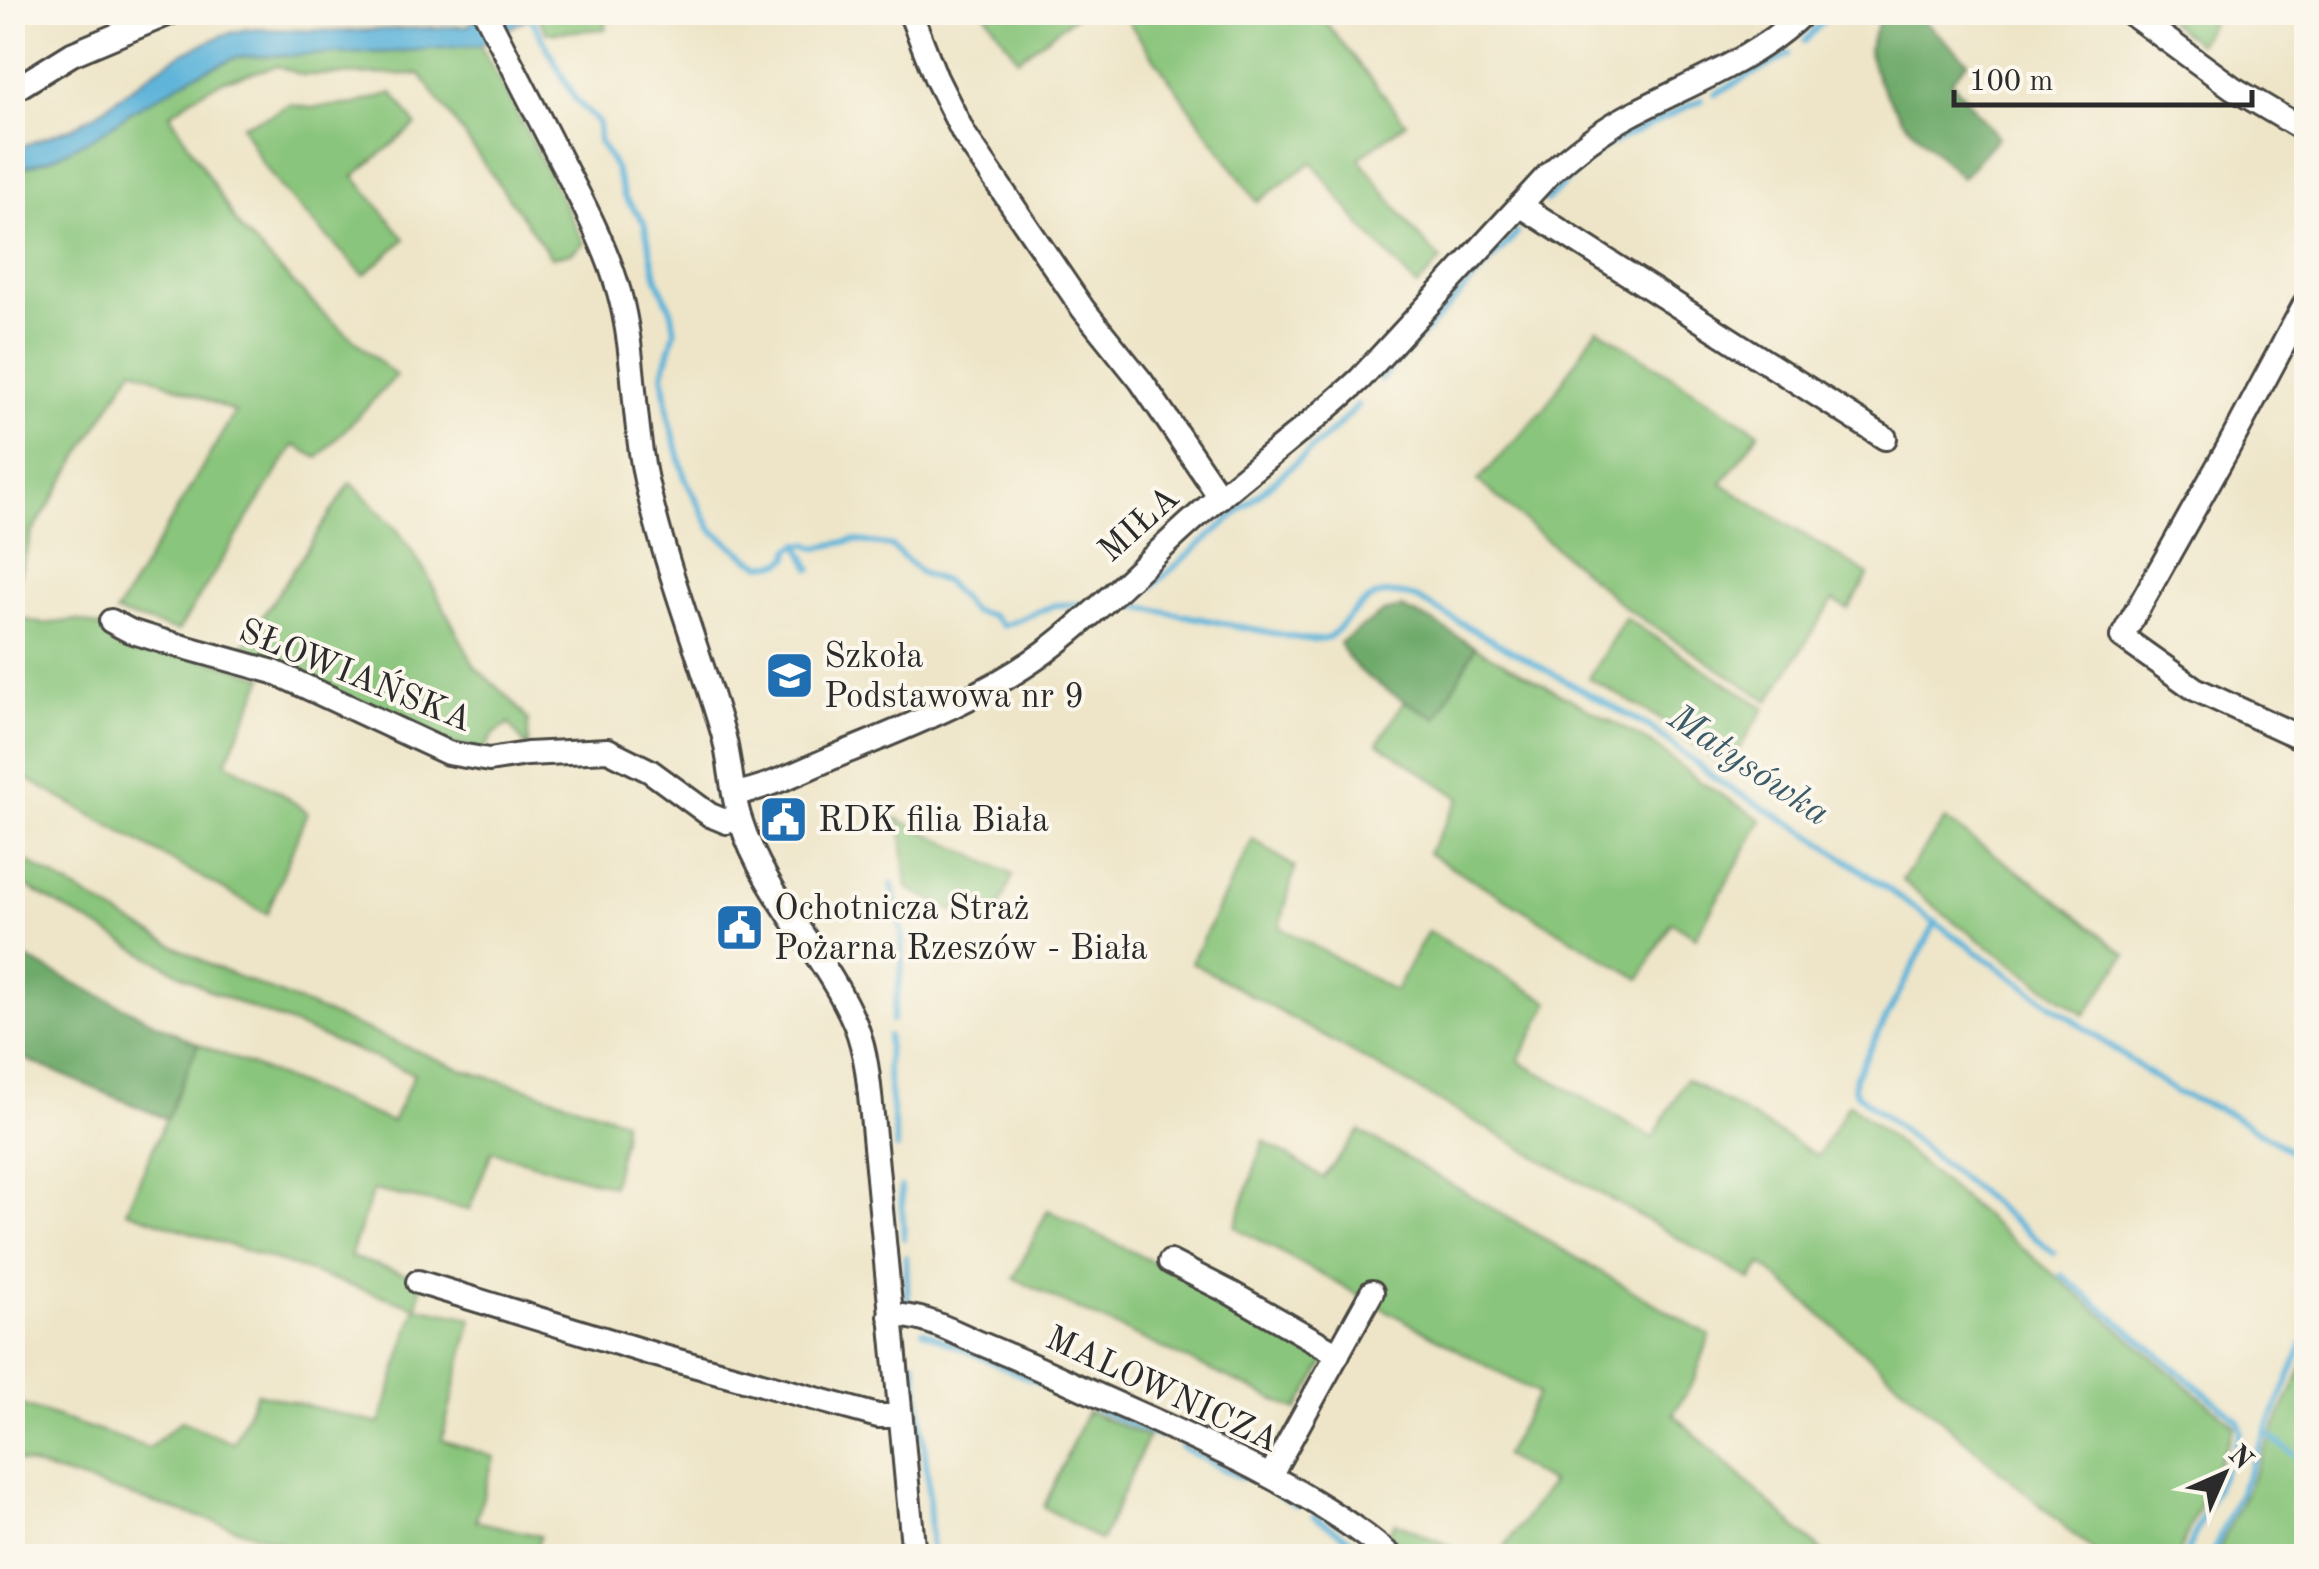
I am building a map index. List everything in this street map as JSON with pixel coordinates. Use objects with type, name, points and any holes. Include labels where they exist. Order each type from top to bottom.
[{"type":"street","points":[[12,91],[72,54],[172,12]]},
{"type":"street","points":[[485,12],[602,244],[618,291],[629,343],[635,418],[646,480],[673,582],[722,732],[739,818],[754,856],[842,998],[862,1046],[871,1100],[914,1556]]},
{"type":"street","points":[[910,12],[964,134],[1083,309],[1140,381],[1220,497]]},
{"type":"street","name":"MIŁA","points":[[734,794],[769,784],[921,720],[1042,654],[1360,378],[1560,164],[1628,116],[1761,48],[1804,12]]},
{"type":"street","points":[[2129,12],[2233,88],[2306,131]]},
{"type":"street","points":[[1520,205],[1885,438]]},
{"type":"street","points":[[2306,302],[2122,637],[2195,688],[2306,740]]},
{"type":"street","name":"SŁOWIAŃSKA","points":[[111,621],[162,641],[274,672],[448,753],[490,760],[608,750],[650,771],[710,816],[726,822],[739,818]]},
{"type":"street","points":[[1170,1262],[1338,1354]]},
{"type":"street","points":[[418,1282],[653,1354],[878,1416],[900,1416]]},
{"type":"street","points":[[1270,1476],[1372,1292]]},
{"type":"street","name":"MALOWNICZA","points":[[890,1316],[923,1319],[1270,1476],[1327,1509],[1391,1556]]},
{"type":"green space","points":[[536,13],[608,13],[605,29],[547,33]]},
{"type":"green space","points":[[985,13],[1079,13],[1018,59]]},
{"type":"green space","points":[[1122,13],[1318,13],[1406,123],[1359,158],[1413,230],[1441,260],[1417,287],[1359,223],[1312,162],[1257,202]]},
{"type":"green space","points":[[1882,13],[1915,13],[1968,61],[1951,81],[1998,137],[1962,178],[1903,120],[1878,81],[1868,50]]},
{"type":"green space","points":[[2159,13],[2217,13],[2198,44]]},
{"type":"green space","points":[[480,45],[584,243],[571,253],[551,257],[420,74],[302,75],[277,66],[225,80],[199,93],[170,114],[241,230],[321,311],[396,376],[318,458],[294,445],[178,631],[116,613],[235,412],[133,368],[32,533],[13,596],[13,171],[50,159],[98,135],[196,74],[237,57]]},
{"type":"green space","points":[[393,93],[416,125],[354,176],[405,239],[364,275],[283,191],[242,125],[289,104],[310,108],[355,104]]},
{"type":"green space","points":[[1597,328],[1759,432],[1722,484],[1869,575],[1848,609],[1833,600],[1769,701],[1627,609],[1478,481],[1545,408]]},
{"type":"green space","points":[[351,482],[399,532],[425,571],[475,667],[528,720],[528,749],[509,724],[494,734],[484,749],[453,745],[242,648]]},
{"type":"green space","points":[[1401,608],[1475,647],[1437,718],[1368,677],[1340,643],[1383,612]]},
{"type":"green space","points":[[12,616],[43,624],[77,620],[264,677],[226,762],[307,812],[267,914],[13,771]]},
{"type":"green space","points":[[1625,618],[1765,708],[1726,769],[1657,717],[1589,678]]},
{"type":"green space","points":[[1475,647],[1653,744],[1696,779],[1762,820],[1696,937],[1671,922],[1640,979],[1428,853],[1460,798],[1378,743],[1404,701],[1437,718]]},
{"type":"green space","points":[[896,818],[1013,875],[990,929],[907,888],[902,833]]},
{"type":"green space","points":[[1945,820],[2041,887],[2126,955],[2085,1015],[1902,880]]},
{"type":"green space","points":[[1253,839],[1295,868],[1280,927],[1395,991],[1428,931],[1550,1002],[1519,1061],[1653,1138],[1686,1079],[1818,1156],[1849,1103],[2235,1426],[2177,1556],[2099,1556],[1762,1264],[1751,1280],[1191,962]]},
{"type":"green space","points":[[13,853],[212,966],[463,1070],[623,1120],[612,1186],[492,1151],[469,1210],[373,1190],[350,1257],[423,1279],[417,1307],[472,1318],[442,1440],[494,1457],[476,1521],[540,1536],[535,1556],[277,1556],[280,1542],[13,1459],[13,1402],[149,1448],[181,1421],[233,1443],[257,1393],[380,1424],[416,1307],[126,1211],[198,1044],[392,1122],[414,1074],[212,992],[13,879]]},
{"type":"green space","points":[[13,952],[198,1044],[167,1119],[13,1054]]},
{"type":"green space","points":[[1360,1131],[1710,1336],[1694,1381],[1673,1414],[1827,1556],[1498,1556],[1551,1483],[1504,1456],[1538,1394],[1235,1227],[1264,1141],[1323,1178]]},
{"type":"green space","points":[[1048,1210],[1227,1299],[1328,1357],[1297,1410],[1014,1278]]},
{"type":"green space","points":[[2306,1360],[2306,1556],[2216,1556]]},
{"type":"green space","points":[[1087,1411],[1148,1437],[1101,1541],[1044,1507]]},
{"type":"green space","points":[[1395,1522],[1473,1556],[1400,1556],[1383,1542]]},
{"type":"water","points":[[486,13],[537,13],[480,45],[237,57],[196,74],[98,135],[50,159],[13,171],[12,150],[73,127],[181,54],[223,35],[247,29],[347,31],[467,26]]},
{"type":"waterway","name":"Matysówka","points":[[528,12],[575,99],[598,123],[599,141],[615,168],[624,196],[644,222],[657,279],[672,312],[675,331],[663,373],[669,418],[685,478],[712,530],[762,565],[781,563],[798,544],[817,548],[854,540],[891,546],[921,573],[946,582],[972,611],[993,616],[1003,626],[1055,605],[1082,604]]},
{"type":"waterway","points":[[1805,41],[1831,12]]},
{"type":"waterway","points":[[1715,94],[1789,54]]},
{"type":"waterway","points":[[1546,201],[1606,146],[1701,100]]},
{"type":"waterway","points":[[1381,379],[1517,233]]},
{"type":"waterway","points":[[1130,605],[1358,405]]},
{"type":"waterway","points":[[798,544],[811,569]]},
{"type":"waterway","name":"Matysówka","points":[[1121,603],[1318,640],[1329,637],[1377,596],[1416,598],[1651,728],[1720,782],[1814,837],[2176,1092],[2232,1115],[2306,1160]]},
{"type":"waterway","points":[[892,884],[902,934],[902,967],[892,1021]]},
{"type":"waterway","points":[[1936,922],[1855,1078],[1854,1088],[2054,1253]]},
{"type":"waterway","points":[[888,1036],[887,1068],[897,1148]]},
{"type":"waterway","points":[[901,1187],[904,1238]]},
{"type":"waterway","points":[[906,1257],[908,1303]]},
{"type":"waterway","points":[[2062,1275],[2239,1421],[2241,1432],[2185,1556]]},
{"type":"waterway","points":[[923,1331],[1160,1437]]},
{"type":"waterway","points":[[2306,1337],[2266,1433],[2306,1464]]},
{"type":"waterway","points":[[915,1363],[932,1556]]},
{"type":"waterway","points":[[2211,1556],[2266,1433]]},
{"type":"waterway","points":[[1181,1447],[1241,1478]]},
{"type":"waterway","points":[[1273,1492],[1297,1506]]},
{"type":"waterway","points":[[1314,1516],[1362,1547]]},
{"type":"place","name":"Szkoła Podstawowa nr 9","points":[[789,675]]},
{"type":"place","name":"RDK filia Biała","points":[[783,819]]},
{"type":"place","name":"Ochotnicza Straż Pożarna Rzeszów - Biała","points":[[739,927]]}]
